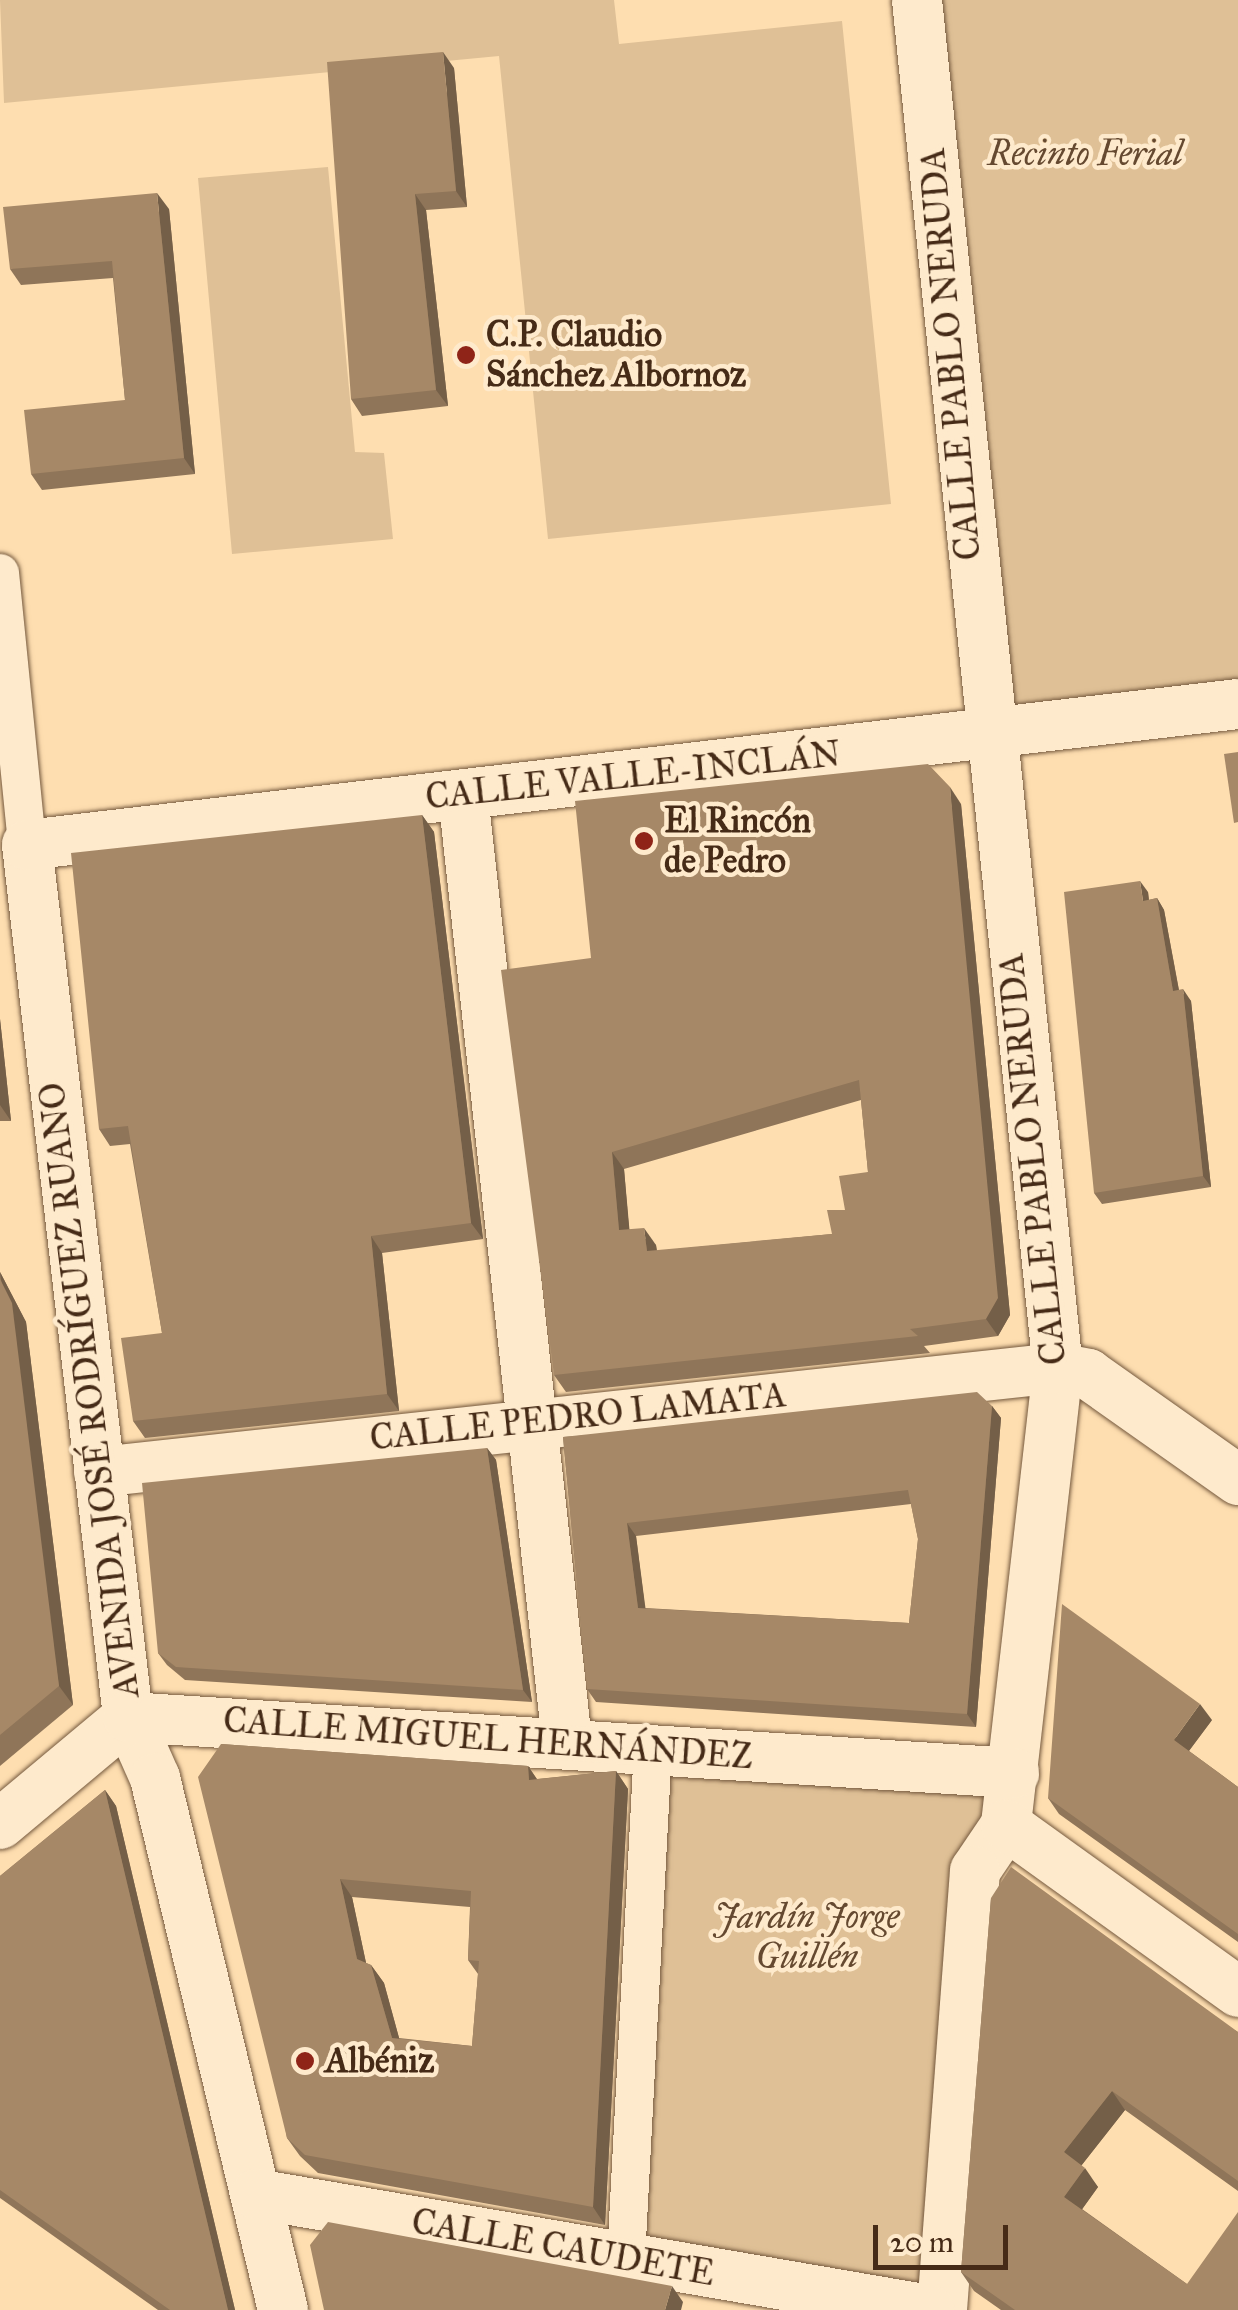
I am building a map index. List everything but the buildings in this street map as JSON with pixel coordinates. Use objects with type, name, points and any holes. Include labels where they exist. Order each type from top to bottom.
[{"type":"street","name":"CALLE PABLO NERUDA","points":[[917,0],[988,737],[1058,1368],[1006,1825],[976,1870],[942,2310]]},
{"type":"street","name":"AVENIDA JOSÉ RODRÍGUEZ RUANO","points":[[0,573],[14,838],[128,1717],[155,1778],[283,2310]]},
{"type":"street","name":"CALLE VALLE-INCLÁN","points":[[14,838],[988,737],[1238,704]]},
{"type":"street","points":[[463,794],[567,1742]]},
{"type":"street","points":[[1058,1368],[1088,1374],[1238,1480]]},
{"type":"street","name":"CALLE PEDRO LAMATA","points":[[99,1472],[532,1419],[1058,1368]]},
{"type":"street","points":[[0,1824],[128,1717]]},
{"type":"street","name":"CALLE MIGUEL HERNÁNDEZ","points":[[128,1717],[1014,1773]]},
{"type":"street","points":[[626,2259],[654,1748]]},
{"type":"street","points":[[1006,1825],[1238,1992]]},
{"type":"street","name":"CALLE CAUDETE","points":[[256,2194],[928,2310]]},
{"type":"green space","points":[[0,0],[614,0],[619,44],[842,21],[891,504],[548,539],[499,56],[4,103]]},
{"type":"green space","name":"Recinto Ferial","points":[[917,0],[1238,0],[1238,704],[988,737]]},
{"type":"green space","points":[[328,167],[355,452],[384,453],[393,539],[232,554],[198,178]]},
{"type":"green space","name":"Jardín Jorge Guillén","points":[[653,1748],[1014,1773],[942,2310],[626,2259]]},
{"type":"place","name":"C.P. Claudio Sánchez Albornoz","points":[[466,355]]},
{"type":"place","name":"El Rincón de Pedro","points":[[644,841]]},
{"type":"place","name":"Albéniz","points":[[305,2061]]}]
